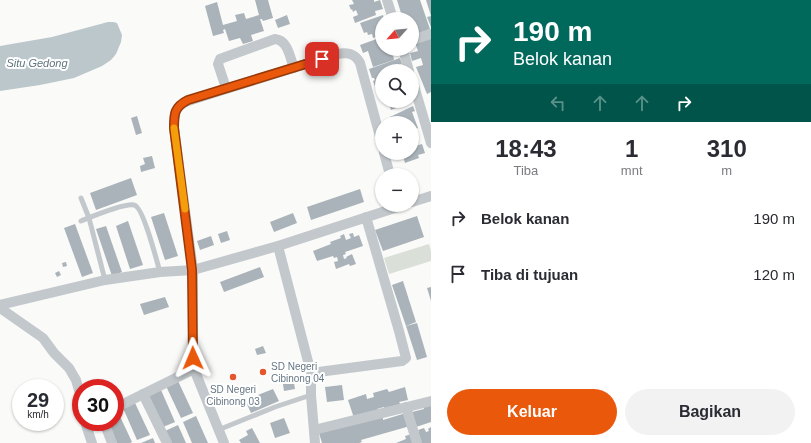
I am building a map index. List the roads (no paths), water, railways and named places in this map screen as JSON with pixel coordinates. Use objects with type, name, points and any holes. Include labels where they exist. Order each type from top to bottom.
[{"type":"street","points":[[387,0],[391,12]]},
{"type":"street","points":[[419,38],[431,34]]},
{"type":"street","points":[[226,88],[218,64],[220,59],[275,39],[280,39],[285,44],[294,68]]},
{"type":"street","points":[[224,443],[194,369],[192,270],[175,133],[175,113],[178,106],[182,103],[226,88],[342,53],[352,54],[360,63],[375,118]]},
{"type":"street","points":[[419,103],[431,143]]},
{"type":"street","points":[[419,200],[431,196]]},
{"type":"street","points":[[0,306],[105,280],[160,272],[192,270],[278,246],[382,212]]},
{"type":"street","points":[[311,373],[402,361],[406,358],[400,332],[366,217]]},
{"type":"street","points":[[278,246],[311,373],[310,395],[315,443]]},
{"type":"street","points":[[0,306],[43,338],[54,353],[69,368],[75,379]]},
{"type":"street","points":[[124,404],[194,369]]},
{"type":"street","points":[[143,394],[167,443]]},
{"type":"street","points":[[314,430],[431,401]]},
{"type":"street","points":[[406,408],[417,443]]},
{"type":"street","points":[[88,431],[92,443]]},
{"type":"street","points":[[107,431],[112,443]]},
{"type":"lane","points":[[81,198],[89,218],[105,280]]},
{"type":"lane","points":[[81,221],[125,206],[138,206],[145,220],[160,272]]},
{"type":"lane","points":[[218,430],[275,407],[310,395]]},
{"type":"water","name":"Situ Gedong","points":[[108,22],[117,23],[122,35],[116,54],[111,60],[102,66],[74,78],[0,91],[0,46],[52,37]]},
{"type":"place","name":"SD Negeri Cibinong 04","points":[[263,372]]},
{"type":"place","name":"SD Negeri Cibinong 03","points":[[233,377]]}]
